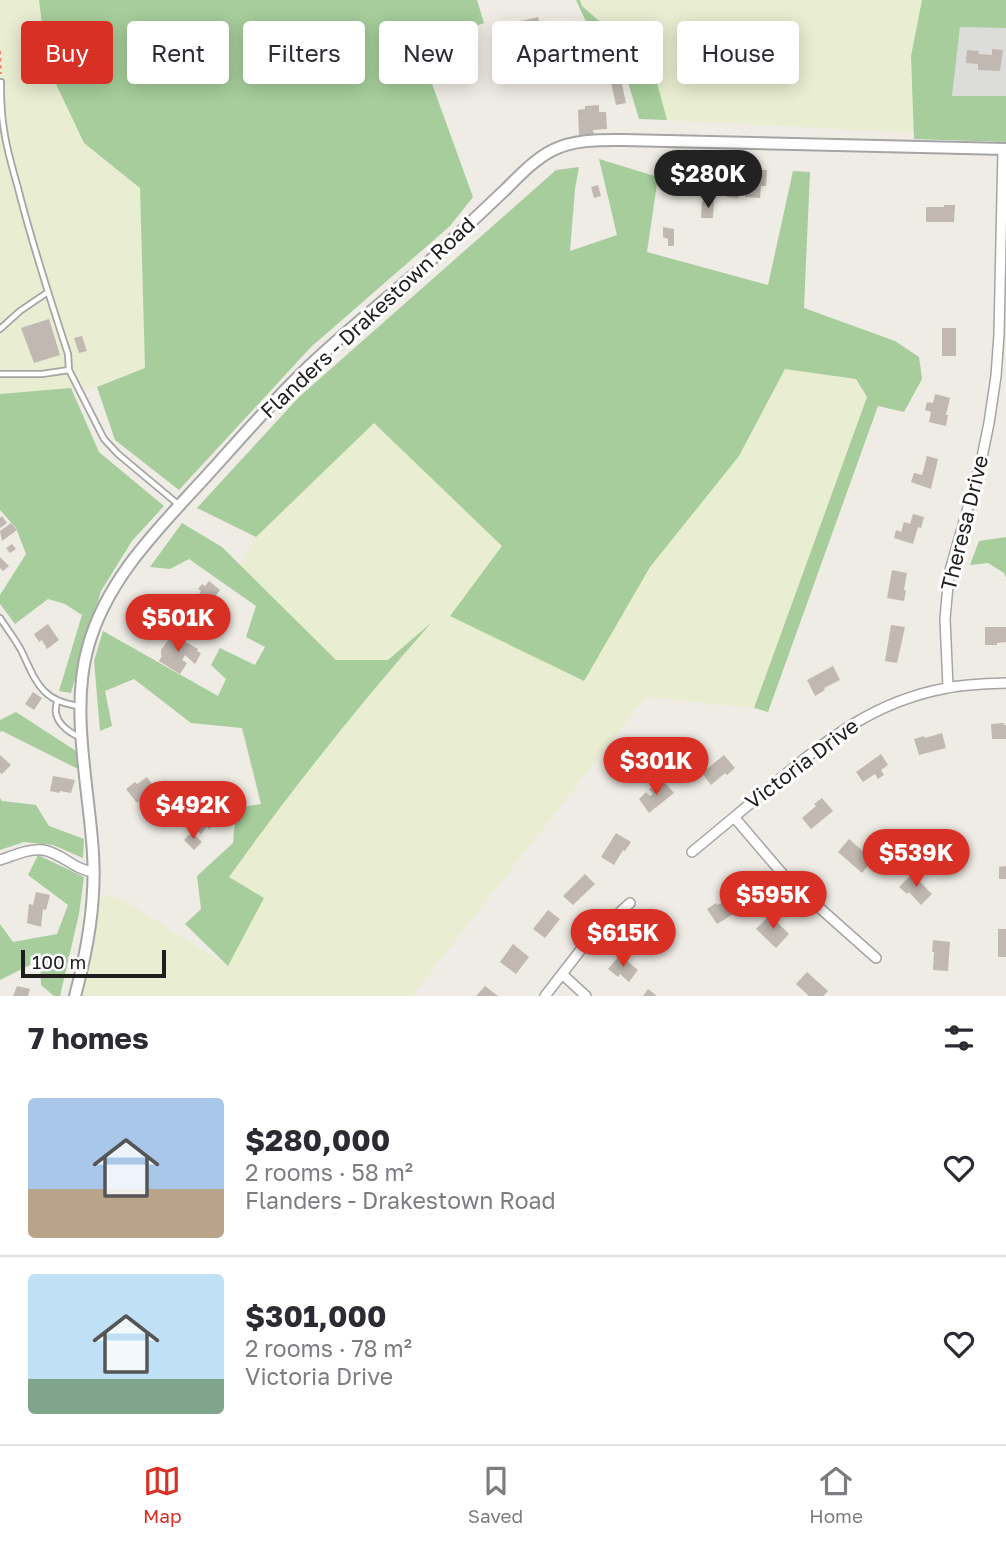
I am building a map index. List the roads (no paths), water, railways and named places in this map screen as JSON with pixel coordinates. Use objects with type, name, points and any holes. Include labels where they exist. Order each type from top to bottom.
[{"type":"street","name":"Flanders - Drakestown Road","points":[[75,996],[92,921],[94,898],[81,706],[81,681],[93,630],[127,568],[180,505],[302,373],[431,259],[529,167],[557,148],[574,142],[624,140],[1005,149]]},
{"type":"street","name":"Theresa Drive","points":[[948,687],[945,619],[949,574],[981,462],[996,376],[1005,149]]},
{"type":"street","name":"Victoria Drive","points":[[692,852],[824,742],[856,721],[899,701],[948,687],[1006,683]]},
{"type":"street","points":[[734,817],[786,878],[876,958]]},
{"type":"street","points":[[0,860],[44,850],[85,871],[94,872]]},
{"type":"street","points":[[545,996],[592,937],[629,903]]},
{"type":"street","points":[[562,974],[586,996]]},
{"type":"lane","points":[[1,82],[0,108],[4,137],[23,209],[68,354],[69,370],[110,447],[180,505]]},
{"type":"lane","points":[[0,329],[48,292]]},
{"type":"lane","points":[[0,374],[42,374],[69,370]]},
{"type":"lane","points":[[0,618],[20,649],[35,681],[57,700],[81,706]]},
{"type":"lane","points":[[57,700],[56,712],[59,721],[71,733],[82,738]]}]
